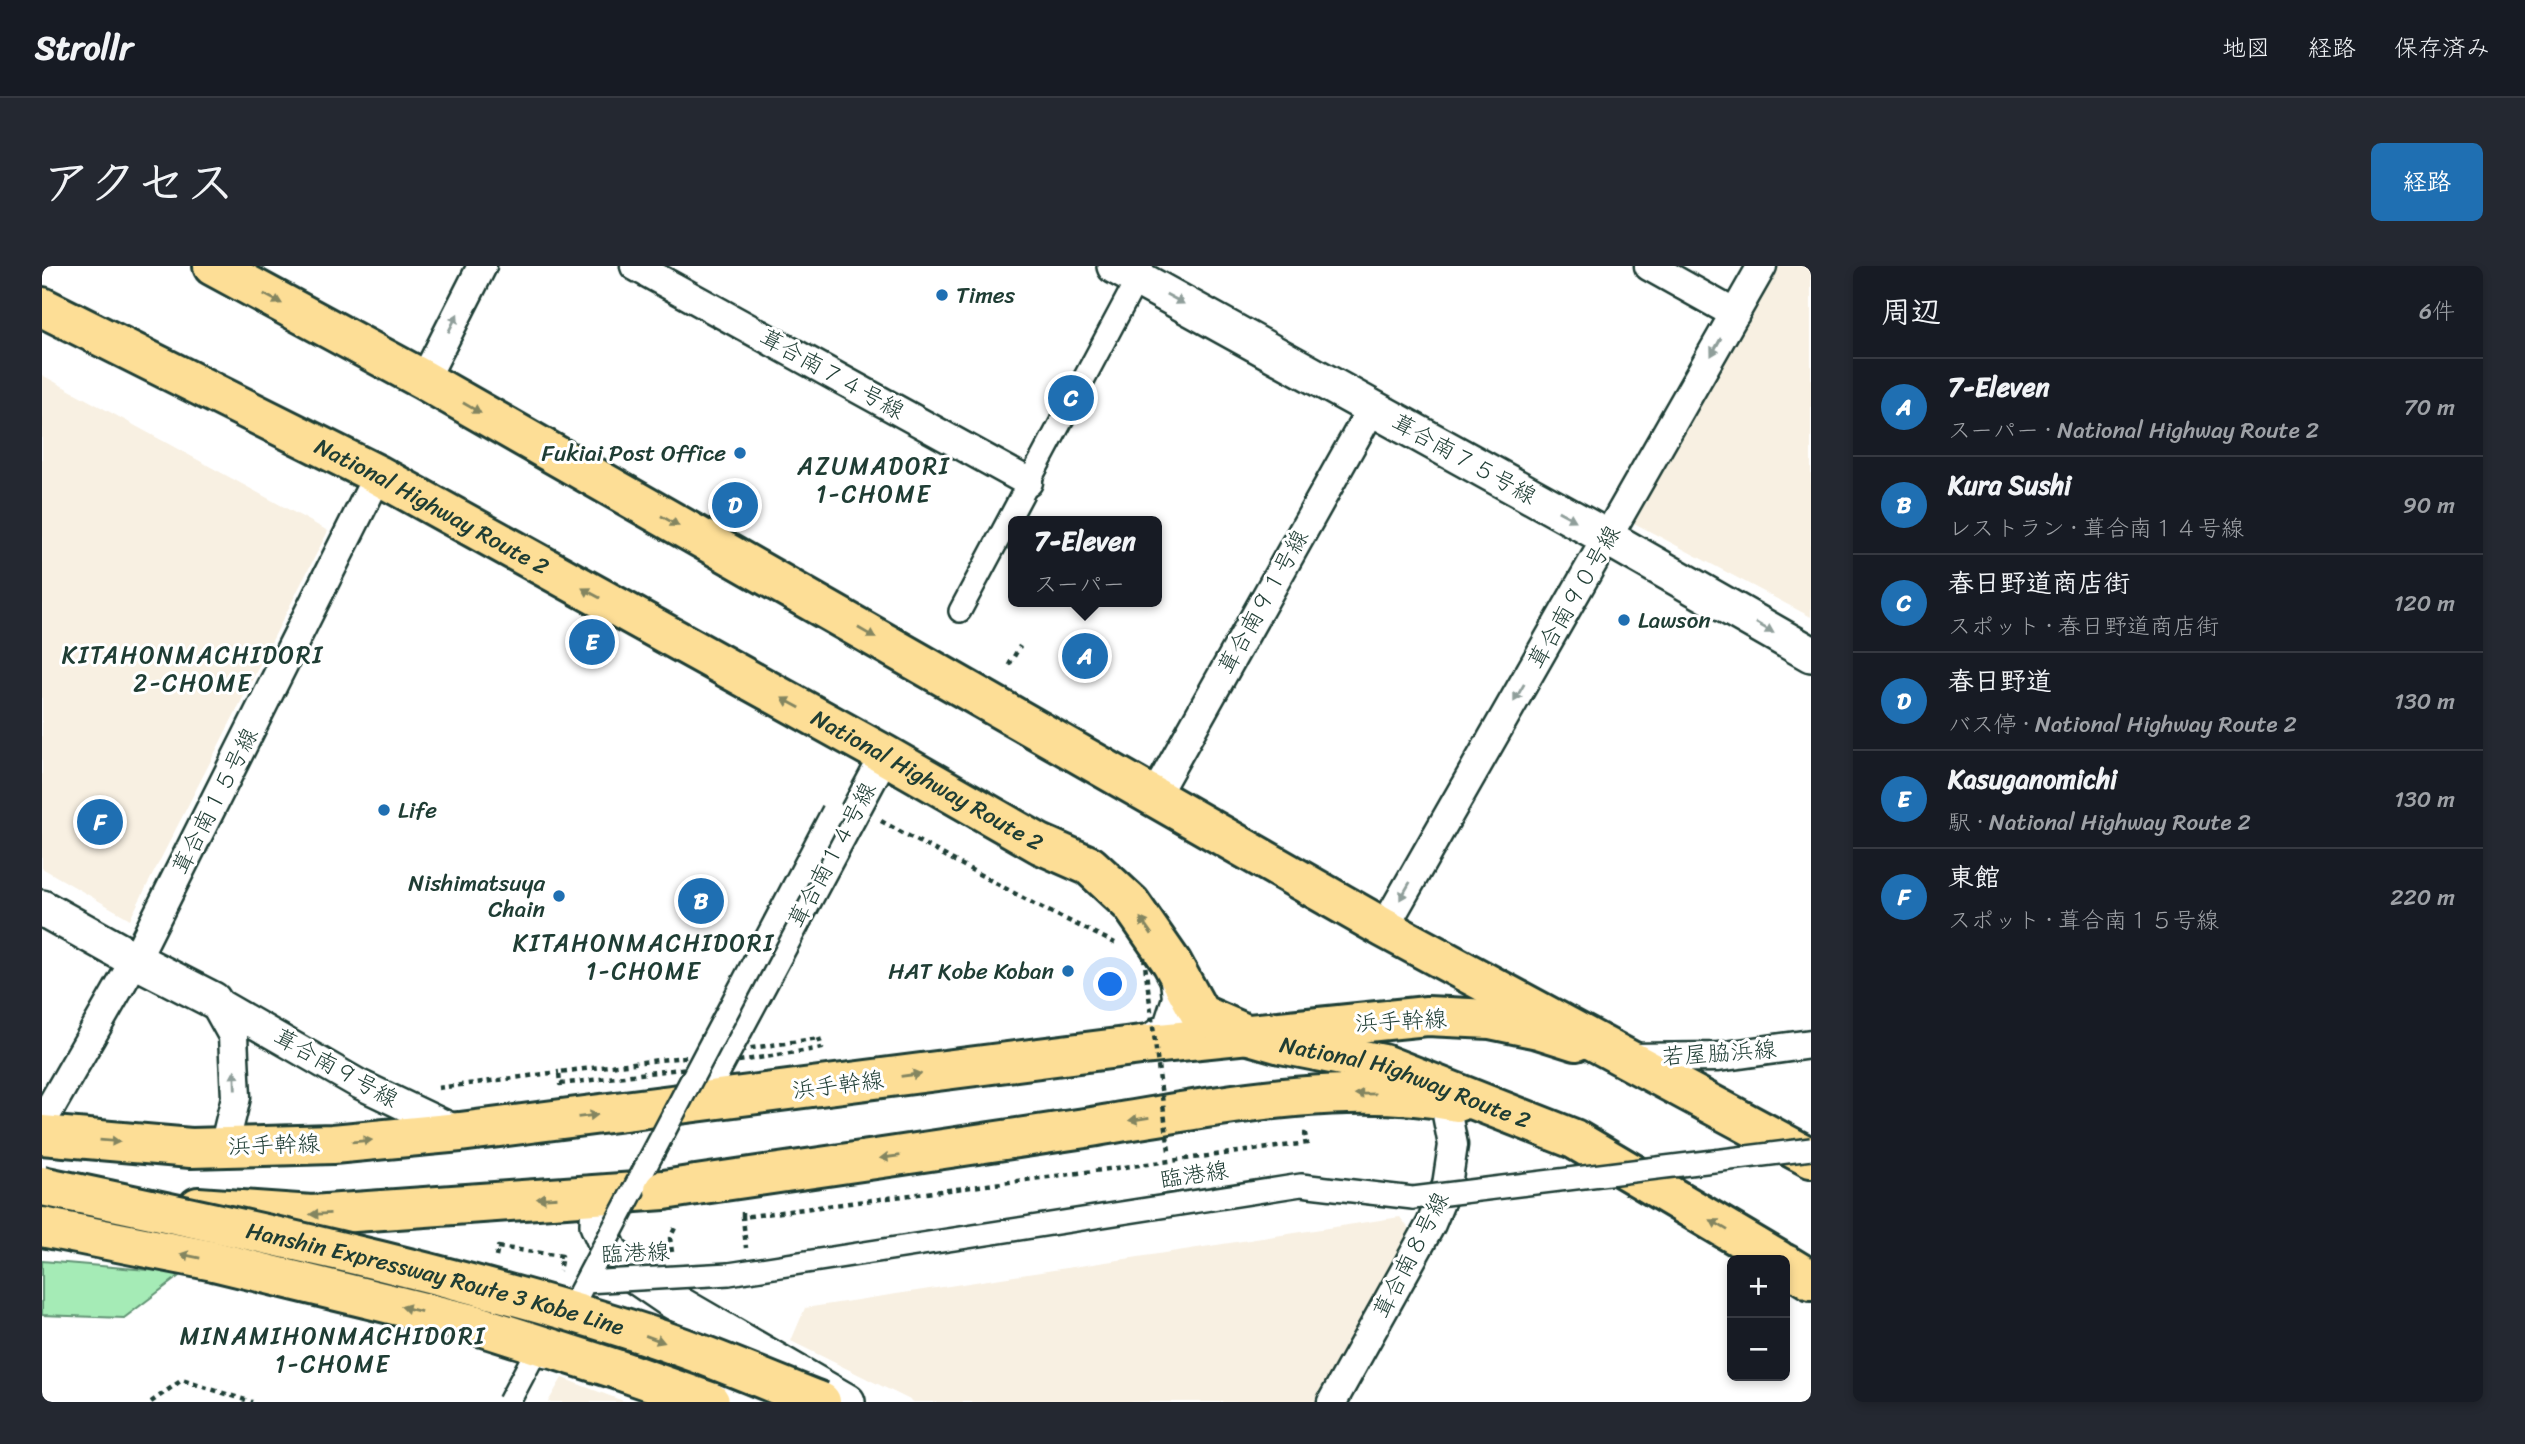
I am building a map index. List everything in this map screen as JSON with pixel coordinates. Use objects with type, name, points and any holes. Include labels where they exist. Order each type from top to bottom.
[{"type":"main road","points":[[213,266],[424,380],[1384,928],[1811,1158]]},
{"type":"main road","name":"National Highway Route 2","points":[[42,307],[378,475],[885,755],[1040,844],[1090,866],[1131,904],[1158,960],[1200,1014],[1246,1034],[1281,1044],[1383,1064],[1574,1139],[1770,1255]]},
{"type":"main road","name":"浜手幹線","points":[[42,1135],[191,1148],[333,1144],[460,1132],[1141,1045],[1427,1016],[1490,1019],[1538,1029],[1628,1058]]},
{"type":"main road","points":[[42,1203],[312,1215],[599,1195],[680,1188],[1218,1107],[1329,1094],[1399,1093],[1444,1099],[1473,1105],[1574,1139]]},
{"type":"main road","name":"Hanshin Expressway Route 3 Kobe Line","points":[[42,1186],[207,1220],[461,1280],[630,1330],[821,1402]]},
{"type":"main road","name":"Hanshin Expressway Route 3 Kobe Line","points":[[42,1227],[214,1261],[477,1325],[710,1402]]},
{"type":"main road","points":[[1790,1267],[1811,1280]]},
{"type":"street","points":[[424,380],[482,266]]},
{"type":"street","name":"葺合南７４号線","points":[[635,266],[1028,482]]},
{"type":"street","points":[[1648,266],[1735,314]]},
{"type":"street","name":"葺合南９０号線","points":[[1384,928],[1762,266]]},
{"type":"street","points":[[1010,516],[1132,270]]},
{"type":"street","name":"葺合南７５号線","points":[[1132,270],[1811,654]]},
{"type":"street","name":"葺合南９１号線","points":[[1153,797],[1372,408]]},
{"type":"street","name":"葺合南１５号線","points":[[42,1122],[135,960],[378,475]]},
{"type":"street","points":[[960,611],[1008,520]]},
{"type":"street","name":"葺合南１４号線","points":[[699,1102],[845,809],[885,755]]},
{"type":"street","points":[[546,1357],[845,809]]},
{"type":"street","name":"葺合南９号線","points":[[42,908],[213,1000],[359,1084],[460,1132]]},
{"type":"street","points":[[1141,1045],[1168,1026],[1177,998],[1158,960]]},
{"type":"street","points":[[213,1000],[233,1036],[236,1097],[223,1147]]},
{"type":"street","name":"若屋脇浜線","points":[[1628,1058],[1717,1057],[1811,1044]]},
{"type":"street","name":"葺合南８号線","points":[[1332,1402],[1431,1224],[1447,1185],[1453,1145],[1444,1099]]},
{"type":"street","name":"臨港線","points":[[585,1282],[729,1274],[1301,1185],[1413,1198],[1811,1149]]},
{"type":"street","points":[[599,1195],[598,1225],[610,1252],[633,1274],[671,1300],[847,1402]]},
{"type":"street","points":[[509,1402],[535,1353],[664,1402]]},
{"type":"path","points":[[1009,665],[1020,646]]},
{"type":"path","points":[[845,809],[1120,946]]},
{"type":"path","points":[[1132,951],[1158,960],[1170,1151]]},
{"type":"path","points":[[425,1089],[559,1072]]},
{"type":"path","points":[[732,1217],[1307,1143],[1305,1134],[1301,1135]]},
{"type":"path","points":[[741,1206],[746,1249]]},
{"type":"path","points":[[151,1402],[182,1380],[252,1402]]},
{"type":"shaded area","points":[[1776,266],[1811,266],[1811,617],[1634,523]]},
{"type":"shaded area","points":[[42,375],[328,531],[130,919],[42,868]]},
{"type":"shaded area","points":[[1400,1217],[1413,1234],[1318,1402],[914,1402],[791,1341],[805,1308]]},
{"type":"shaded area","points":[[562,1378],[626,1402],[548,1402]]},
{"type":"green space","points":[[42,1261],[183,1273],[124,1318],[42,1315]]},
{"type":"place","name":"Times","points":[[942,295]]},
{"type":"place","name":"春日野道商店街","points":[[1071,398]]},
{"type":"place","name":"Fukiai Post Office","points":[[740,453]]},
{"type":"place","name":"春日野道","points":[[735,505]]},
{"type":"place","name":"Lawson","points":[[1624,620]]},
{"type":"place","name":"Kasuganomichi","points":[[592,642]]},
{"type":"place","name":"7-Eleven","points":[[1085,656]]},
{"type":"place","name":"Life","points":[[384,810]]},
{"type":"place","name":"東館","points":[[100,822]]},
{"type":"place","name":"Nishimatsuya Chain","points":[[559,896]]},
{"type":"place","name":"Kura Sushi","points":[[701,901]]},
{"type":"place","name":"HAT Kobe Koban","points":[[1068,971]]},
{"type":"district","name":"AZUMADORI 1-CHOME","points":[[874,480]]},
{"type":"district","name":"KITAHONMACHIDORI 2-CHOME","points":[[193,669]]},
{"type":"district","name":"KITAHONMACHIDORI 1-CHOME","points":[[644,957]]},
{"type":"district","name":"MINAMIHONMACHIDORI 1-CHOME","points":[[333,1350]]}]
